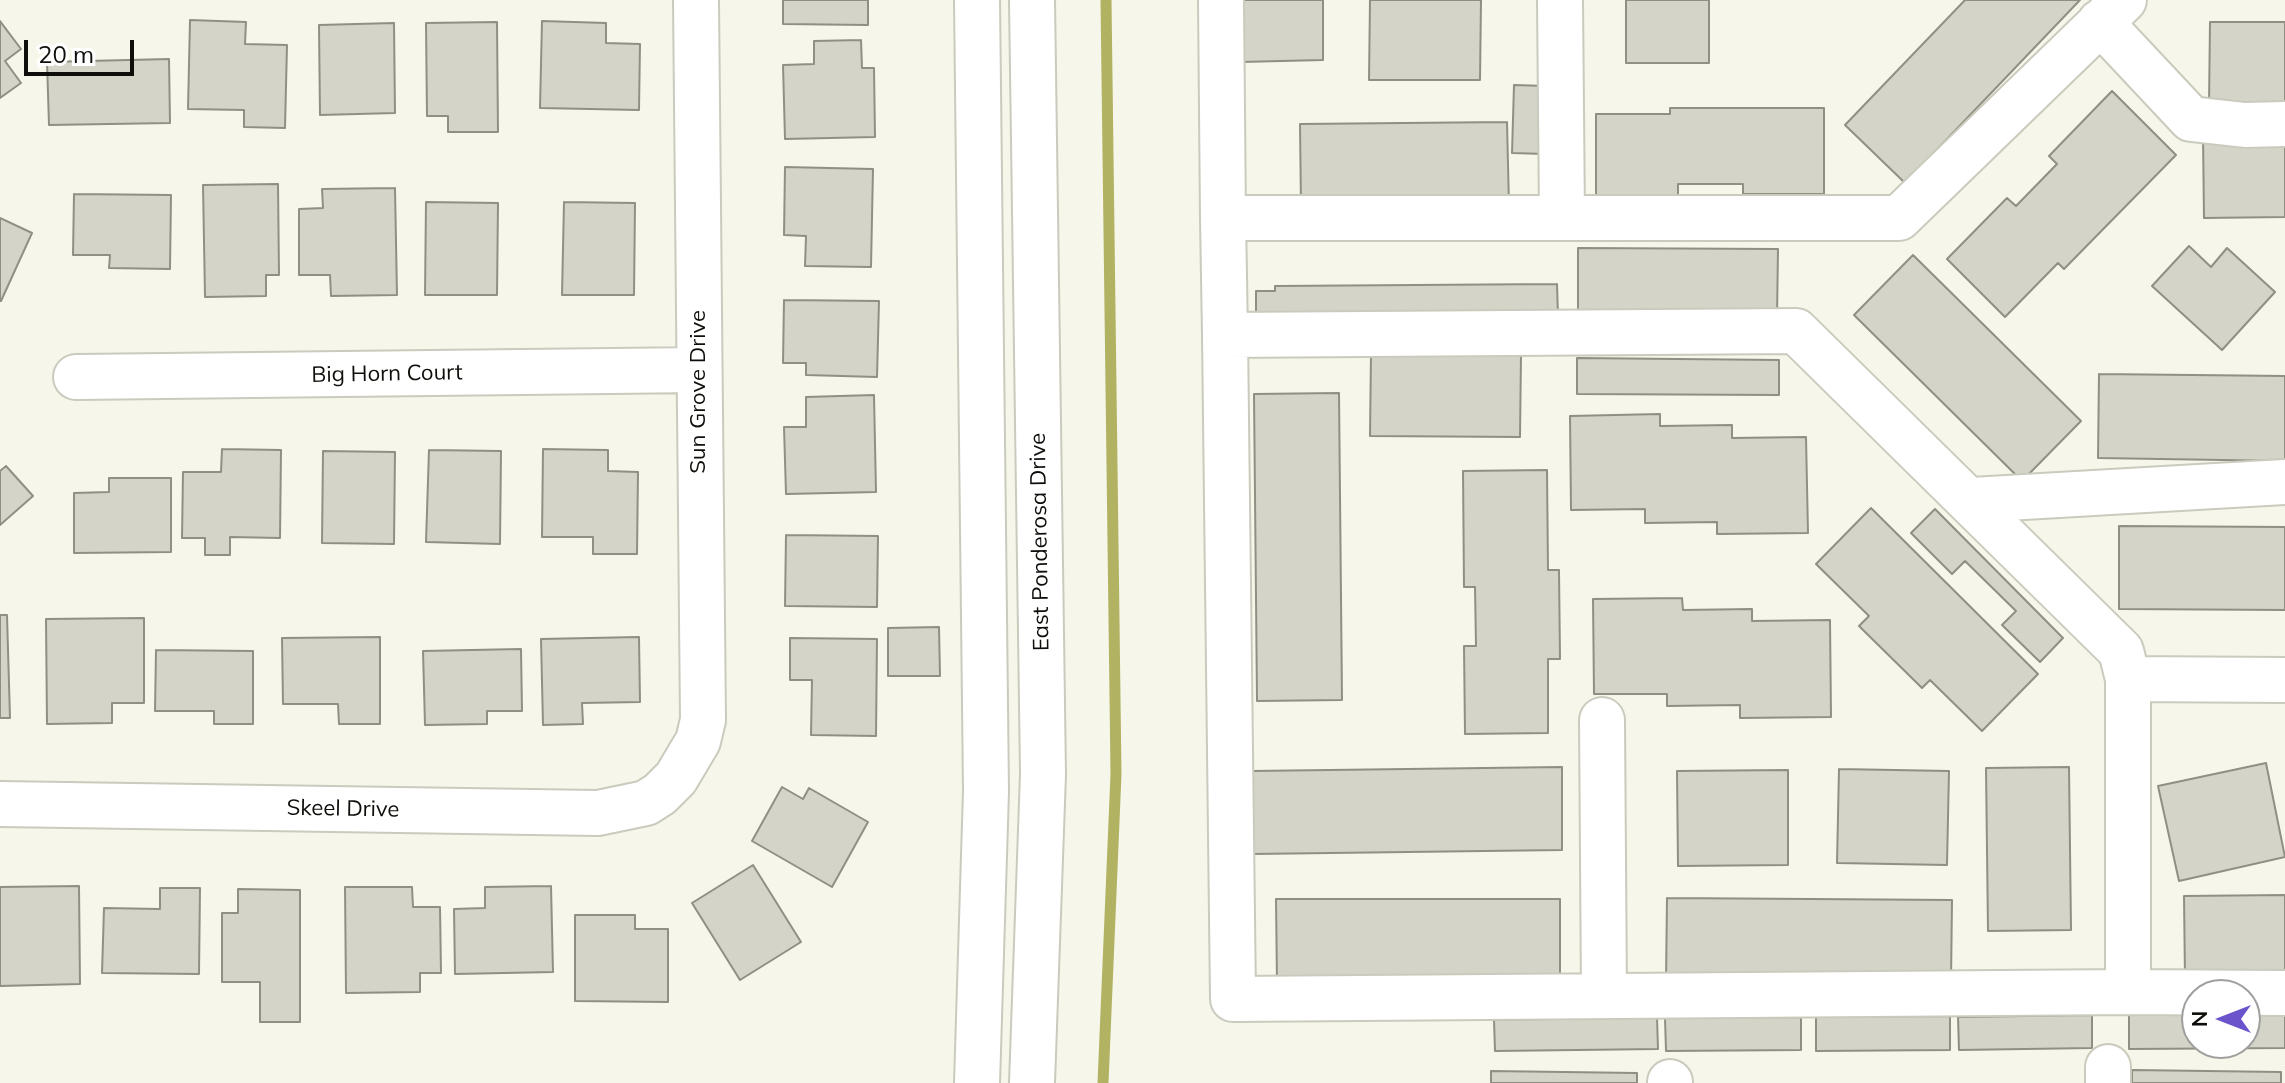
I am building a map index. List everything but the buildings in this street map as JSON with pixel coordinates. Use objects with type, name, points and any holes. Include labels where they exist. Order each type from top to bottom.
[{"type":"main road","name":"Sun Grove Drive","points":[[676,778],[698,741],[703,720],[696,0]]},
{"type":"main road","points":[[977,0],[986,791],[977,1083]]},
{"type":"main road","name":"East Ponderosa Drive","points":[[1032,0],[1043,774],[1032,1083]]},
{"type":"main road","points":[[1221,0],[1233,999],[2285,993]]},
{"type":"main road","points":[[1560,0],[1562,218]]},
{"type":"main road","points":[[1223,218],[1899,218],[2112,11],[2191,119],[2245,125],[2285,124]]},
{"type":"main road","points":[[1225,335],[1796,331],[1972,500],[2121,651],[2128,679],[2128,992]]},
{"type":"main road","name":"Big Horn Court","points":[[76,377],[699,370]]},
{"type":"main road","points":[[1972,500],[2285,482]]},
{"type":"main road","points":[[2128,679],[2285,680]]},
{"type":"main road","points":[[1602,720],[1604,996]]},
{"type":"main road","name":"Skeel Drive","points":[[0,804],[598,813],[646,803],[676,778]]},
{"type":"waterway","points":[[1103,1083],[1116,774],[1106,0]]}]
